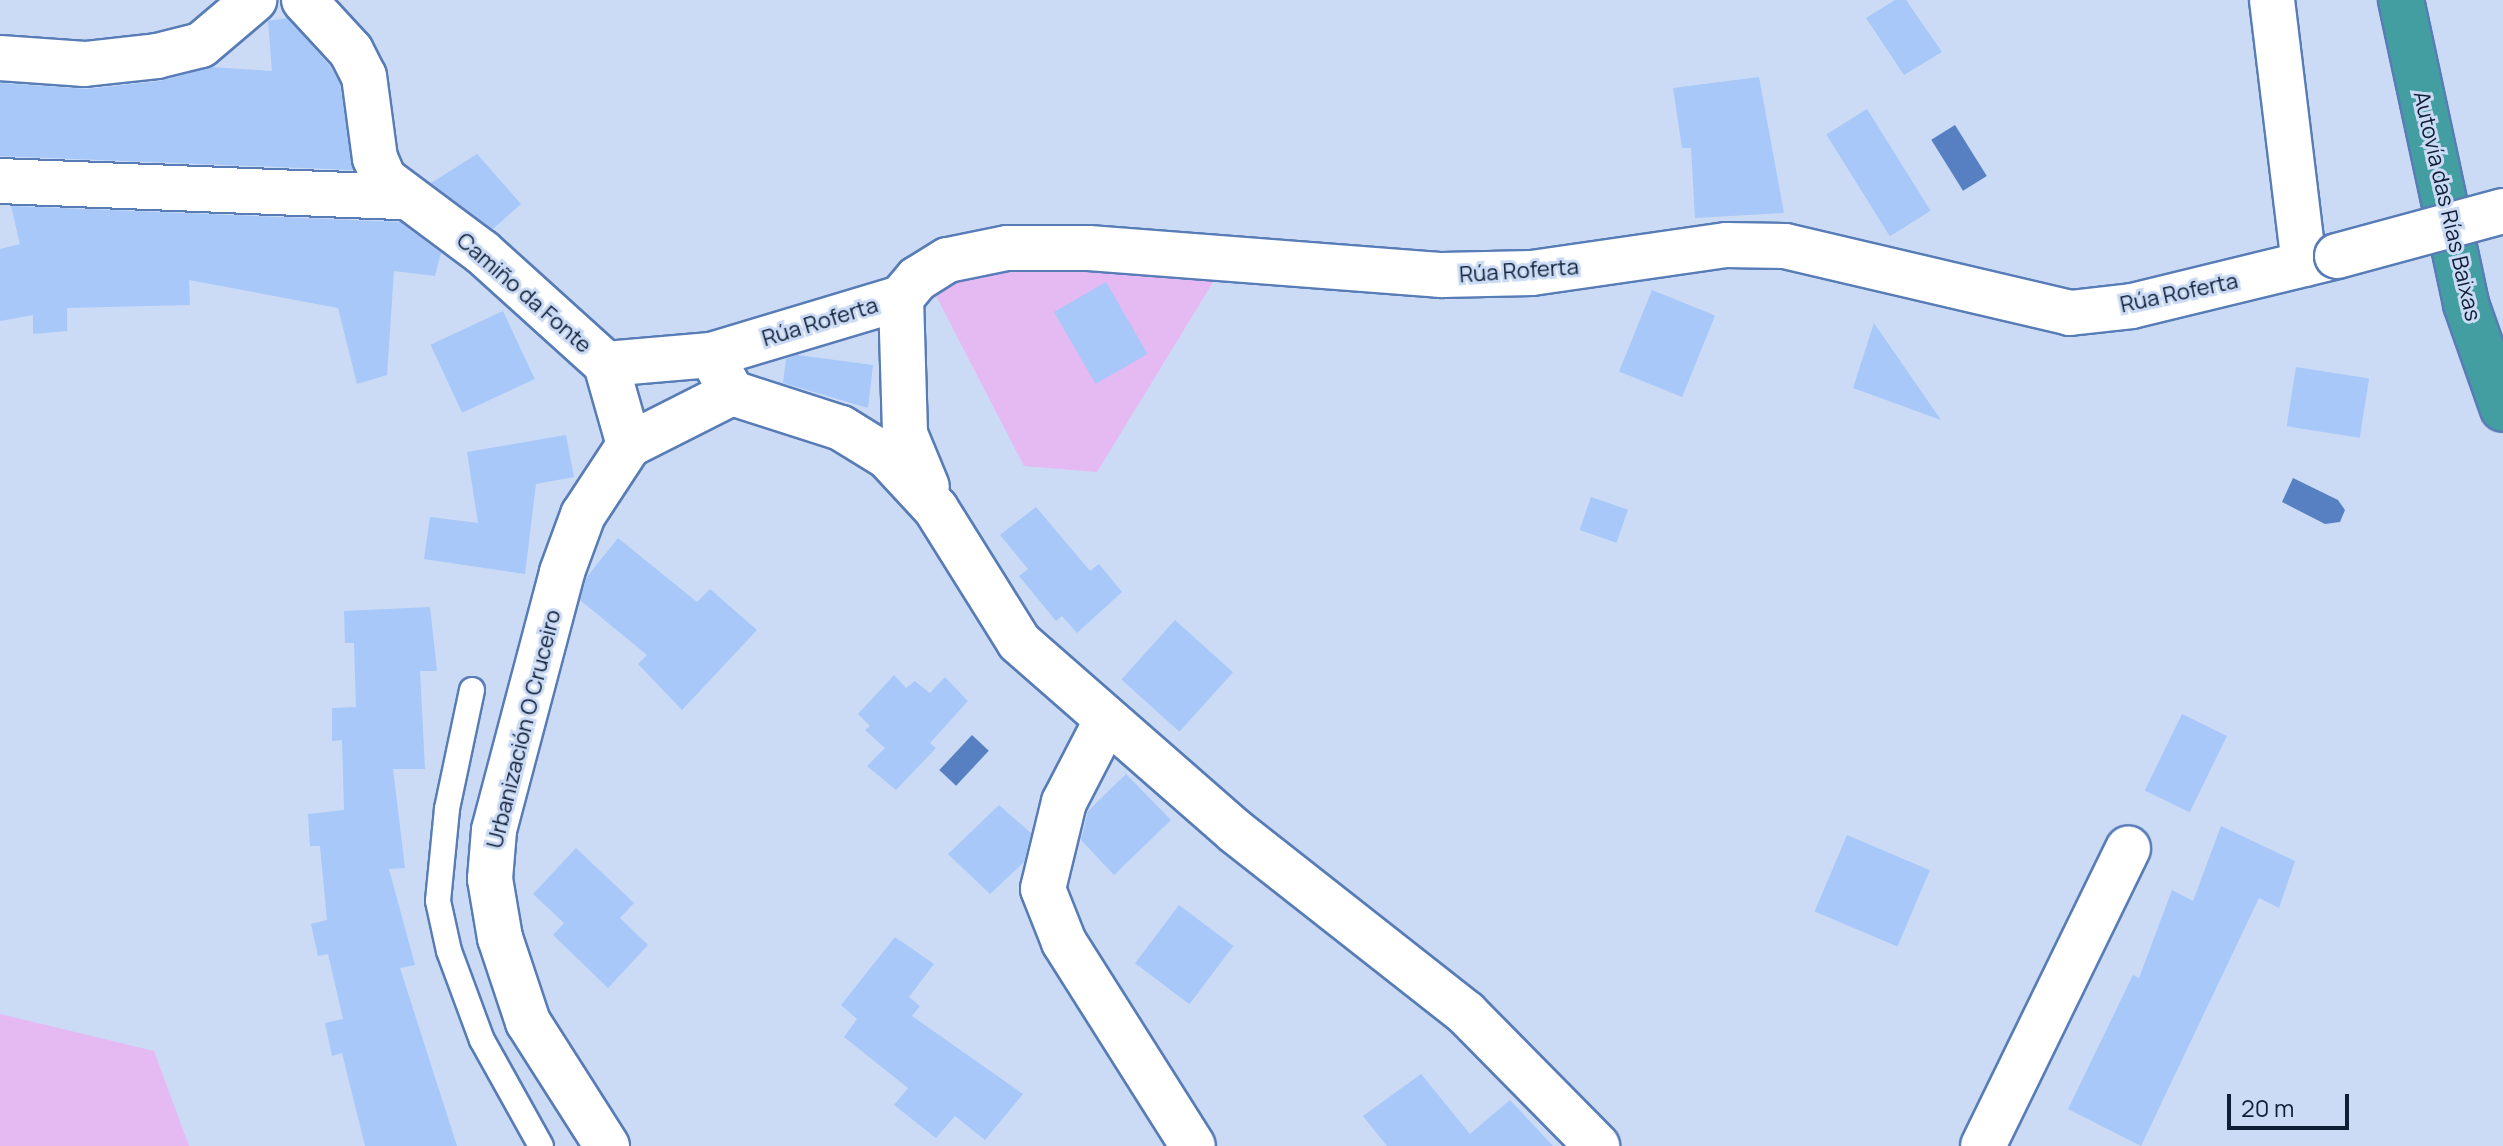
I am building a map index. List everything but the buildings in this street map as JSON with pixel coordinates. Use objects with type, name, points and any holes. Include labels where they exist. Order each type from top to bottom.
[{"type":"highway","name":"Autovía das Rías Baixas","points":[[2401,0],[2466,304],[2503,409]]},
{"type":"street","points":[[0,58],[85,64],[157,56],[201,45],[254,0]]},
{"type":"street","name":"Camiño da Fonte","points":[[304,0],[335,30],[364,76],[375,158],[384,179],[403,197],[482,252],[606,364],[629,445]]},
{"type":"street","points":[[2272,0],[2320,260]]},
{"type":"street","points":[[0,181],[403,197]]},
{"type":"street","name":"Rúa Roferta","points":[[606,364],[711,355],[901,298],[917,279],[948,260],[1007,248],[1089,248],[1442,275],[1532,273],[1726,245],[1785,246],[2070,313],[2132,306],[2503,211]]},
{"type":"street","points":[[901,298],[905,434],[936,509],[1019,642],[1105,723],[1466,1013],[1597,1146]]},
{"type":"street","points":[[711,355],[732,393],[841,428],[888,457],[936,509]]},
{"type":"street","points":[[629,445],[732,393]]},
{"type":"street","name":"Urbanización O Cruceiro","points":[[607,1146],[528,1022],[500,938],[490,879],[494,830],[562,572],[583,515],[629,445]]},
{"type":"street","points":[[1105,723],[1064,802],[1043,889],[1064,942],[1193,1146]]},
{"type":"street","points":[[1983,1146],[2128,849]]},
{"type":"lane","points":[[472,690],[447,809],[438,901],[449,951],[482,1040],[541,1146]]},
{"type":"shaded area","points":[[1106,265],[1215,279],[1097,472],[1024,466],[932,288],[963,272]]},
{"type":"shaded area","points":[[0,1014],[154,1051],[189,1146],[0,1146]]},
{"type":"water","points":[[1955,125],[1987,176],[1963,191],[1931,140]]},
{"type":"water","points":[[2293,478],[2338,500],[2345,510],[2340,522],[2325,524],[2282,502]]},
{"type":"water","points":[[972,735],[989,751],[956,786],[939,770]]}]
